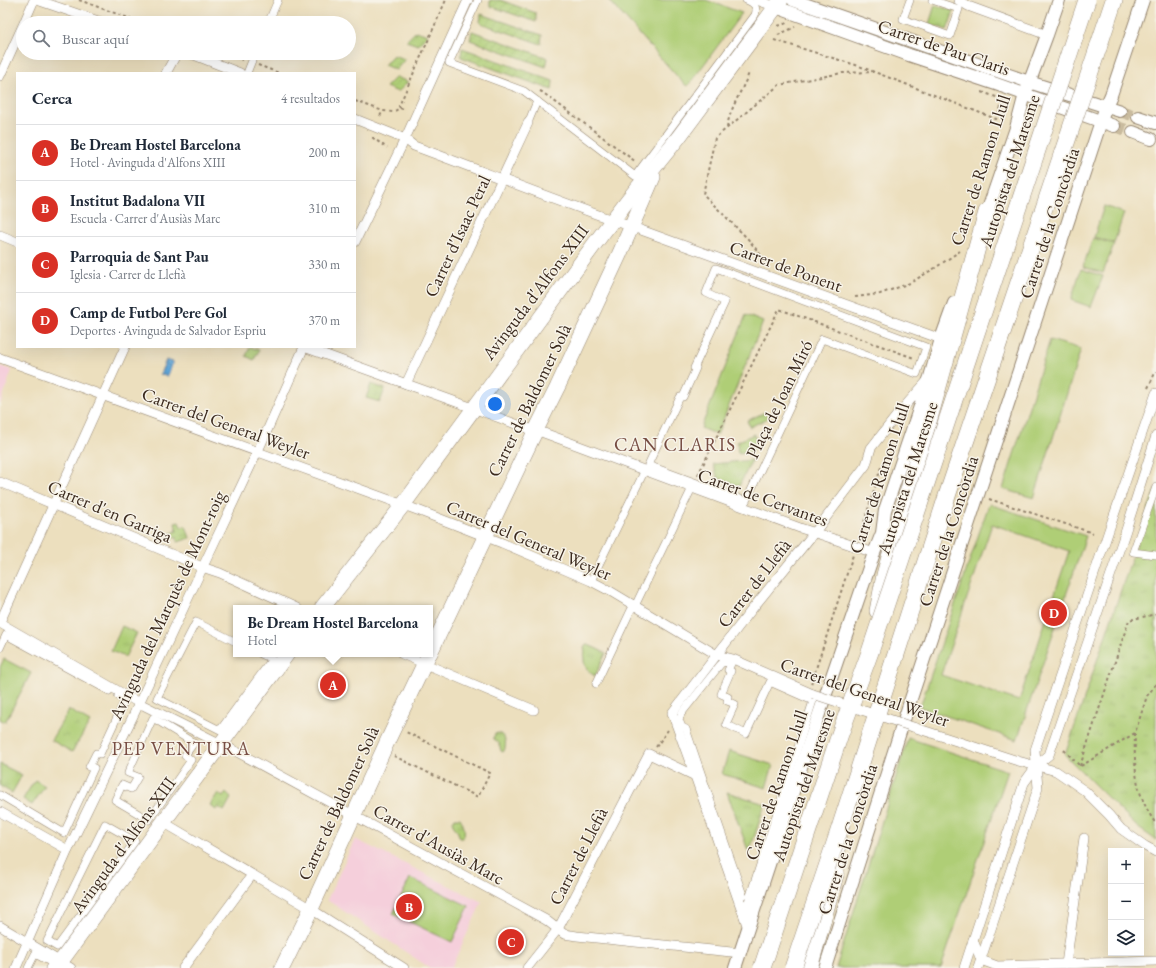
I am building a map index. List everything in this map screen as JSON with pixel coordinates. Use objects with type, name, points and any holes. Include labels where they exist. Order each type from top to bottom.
[{"type":"highway","name":"Autopista del Maresme","points":[[762,968],[840,734],[870,652],[1087,0]]},
{"type":"highway","points":[[793,968],[839,831],[948,493],[1114,0]]},
{"type":"highway","points":[[870,652],[885,575],[987,212]]},
{"type":"highway","points":[[809,968],[835,874],[839,831]]},
{"type":"main road","name":"Avinguda d'Alfons XIII","points":[[324,605],[402,505],[473,408],[621,223],[627,201],[659,163],[778,3]]},
{"type":"main road","name":"Carrer de Baldomer Solà","points":[[433,646],[535,430],[560,381],[624,242],[621,223]]},
{"type":"main road","name":"Avinguda d'Alfons XIII","points":[[59,966],[285,657]]},
{"type":"main road","name":"Carrer de Baldomer Solà","points":[[282,968],[428,657]]},
{"type":"street","points":[[27,16],[34,0]]},
{"type":"street","points":[[37,0],[84,16]]},
{"type":"street","points":[[271,16],[278,0]]},
{"type":"street","points":[[356,240],[405,139],[468,0]]},
{"type":"street","points":[[478,0],[449,62],[524,91],[635,176],[756,15],[756,7],[753,3],[746,0]]},
{"type":"street","points":[[757,0],[778,3]]},
{"type":"street","name":"Carrer de Pau Claris","points":[[793,0],[1029,82],[1120,111]]},
{"type":"street","points":[[910,0],[903,19],[950,36],[959,9],[932,0]]},
{"type":"street","points":[[958,0],[968,6],[1047,35]]},
{"type":"street","name":"Carrer de Ramon Llull","points":[[735,968],[805,754],[882,533],[885,510],[930,377],[941,339],[987,212],[1016,128],[1029,82],[1059,0]]},
{"type":"street","name":"Carrer de la Concòrdia","points":[[825,968],[905,718],[1106,106],[1143,0]]},
{"type":"street","name":"Carrer de Pau Claris","points":[[778,3],[909,55],[1114,126]]},
{"type":"street","points":[[0,76],[16,40]]},
{"type":"street","points":[[167,72],[173,60]]},
{"type":"street","points":[[207,60],[237,72]]},
{"type":"street","points":[[247,72],[252,60]]},
{"type":"street","name":"Carrer d'Isaac Peral","points":[[406,384],[537,101]]},
{"type":"street","points":[[1138,117],[1156,123]]},
{"type":"street","name":"Carrer de Ponent","points":[[356,119],[405,139],[414,146],[941,339]]},
{"type":"street","points":[[1133,132],[1151,139]]},
{"type":"street","points":[[0,236],[16,242]]},
{"type":"street","name":"Plaça de Joan Miró","points":[[716,268],[926,347],[917,374],[822,340],[746,501],[693,485],[648,464],[680,397],[682,397],[696,368],[694,368],[725,302],[706,293],[716,268]]},
{"type":"street","points":[[0,622],[125,348]]},
{"type":"street","name":"Avinguda del Marquès de Mont-roig","points":[[16,968],[68,850],[257,451],[304,348]]},
{"type":"street","name":"Carrer de Cervantes","points":[[307,348],[645,470],[693,485],[814,533],[874,553]]},
{"type":"street","name":"Carrer del General Weyler","points":[[0,358],[257,451],[502,543],[591,581],[717,655],[733,659],[813,694],[1018,761],[1056,771],[1085,790],[1121,829],[1156,852]]},
{"type":"street","name":"Carrer de Llefià","points":[[695,776],[672,713],[753,608],[814,533],[866,464],[871,448],[930,377]]},
{"type":"street","points":[[979,964],[1038,788],[1036,750],[1110,524],[1156,393]]},
{"type":"street","points":[[964,968],[1024,783],[1037,765],[1049,755],[1125,533],[1156,436]]},
{"type":"street","points":[[591,581],[645,470]]},
{"type":"street","name":"Carrer d'en Garriga","points":[[0,482],[202,567],[220,573],[290,605]]},
{"type":"street","points":[[596,684],[693,485]]},
{"type":"street","points":[[1156,487],[1133,552],[1156,555]]},
{"type":"street","name":"Carrer d'Ausiàs Marc","points":[[0,622],[139,702],[221,743],[546,920],[564,934],[740,953]]},
{"type":"street","points":[[233,640],[196,622],[157,698],[220,730],[272,659],[268,657]]},
{"type":"street","points":[[0,648],[6,635],[126,700],[100,754],[96,753],[89,767],[94,768],[64,834],[0,795]]},
{"type":"street","points":[[428,657],[534,710]]},
{"type":"street","points":[[727,662],[731,664],[728,670],[731,671],[721,694],[728,697],[727,701],[735,704],[726,724],[746,734],[770,682],[813,702],[745,911],[740,898],[743,895],[686,728],[682,727],[679,720],[681,714],[720,665],[727,662]]},
{"type":"street","points":[[153,718],[194,743],[185,755],[191,760],[149,820],[116,800],[122,785],[131,789],[138,777],[128,773],[153,718]]},
{"type":"street","name":"Carrer de Llefià","points":[[527,968],[558,930],[649,754],[695,776]]},
{"type":"street","points":[[695,776],[748,928]]},
{"type":"street","points":[[0,812],[68,850]]},
{"type":"street","points":[[164,822],[252,875],[311,908],[404,968]]},
{"type":"street","points":[[106,824],[135,841],[57,947],[47,941],[106,824]]},
{"type":"street","points":[[1066,964],[1084,838]]},
{"type":"street","points":[[183,968],[252,875]]},
{"type":"street","points":[[0,926],[27,942],[59,966]]},
{"type":"street","points":[[973,940],[979,964]]},
{"type":"street","points":[[28,968],[35,954],[52,964],[59,966]]},
{"type":"street","points":[[979,964],[997,966],[1066,964],[1119,965],[1156,961]]},
{"type":"path","points":[[78,0],[123,16]]},
{"type":"path","points":[[400,108],[399,106],[446,0]]},
{"type":"path","points":[[774,40],[859,66],[996,119]]},
{"type":"path","points":[[266,68],[276,72]]},
{"type":"path","points":[[768,264],[748,239],[703,194],[715,138],[779,85],[842,73],[874,72]]},
{"type":"path","points":[[727,128],[729,116],[749,73]]},
{"type":"path","points":[[356,101],[383,111],[393,112],[400,108]]},
{"type":"path","points":[[400,108],[405,110]]},
{"type":"path","points":[[380,116],[383,111]]},
{"type":"path","points":[[374,133],[372,138],[387,148]]},
{"type":"path","points":[[855,296],[880,294],[910,283],[960,251]]},
{"type":"path","name":"Plaça de Joan Miró","points":[[693,485],[778,309],[921,361]]},
{"type":"path","points":[[1146,392],[1156,371]]},
{"type":"path","points":[[858,542],[882,464]]},
{"type":"path","points":[[990,499],[1094,533]]},
{"type":"path","points":[[811,685],[853,554]]},
{"type":"path","points":[[1080,766],[1129,620],[1156,614]]},
{"type":"path","points":[[1156,684],[1147,696],[1135,733],[1134,756],[1139,791],[1145,807],[1156,824]]},
{"type":"path","points":[[921,704],[918,710],[933,716]]},
{"type":"path","points":[[656,747],[671,725]]},
{"type":"path","points":[[392,756],[478,797],[490,773],[403,731]]},
{"type":"path","points":[[1080,766],[1135,733]]},
{"type":"path","points":[[1064,750],[1080,766]]},
{"type":"shaded area","points":[[0,366],[12,370],[0,405]]},
{"type":"shaded area","points":[[355,839],[482,902],[451,968],[430,968],[327,900]]},
{"type":"green space","points":[[490,0],[500,0],[536,13],[536,22],[490,6]]},
{"type":"green space","points":[[609,0],[706,0],[742,13],[688,86],[684,84]]},
{"type":"green space","points":[[935,5],[954,11],[947,30],[929,24]]},
{"type":"green space","points":[[481,14],[542,35],[541,44],[480,23]]},
{"type":"green space","points":[[416,31],[428,35],[418,45],[406,41]]},
{"type":"green space","points":[[472,31],[548,58],[546,67],[470,40]]},
{"type":"green space","points":[[462,48],[553,81],[552,90],[461,57]]},
{"type":"green space","points":[[393,55],[405,59],[396,70],[384,65]]},
{"type":"green space","points":[[396,77],[408,82],[398,92],[386,87]]},
{"type":"green space","points":[[1104,206],[1124,213],[1114,243],[1094,237]]},
{"type":"green space","points":[[1093,238],[1114,244],[1103,273],[1083,267]]},
{"type":"green space","points":[[1081,269],[1103,276],[1091,307],[1071,300]]},
{"type":"green space","points":[[746,315],[763,322],[717,435],[701,428]]},
{"type":"green space","points":[[1050,340],[1081,349],[1034,498],[1003,489]]},
{"type":"green space","points":[[250,348],[259,350],[254,360],[246,356]]},
{"type":"green space","points":[[371,384],[385,389],[380,402],[366,398]]},
{"type":"green space","points":[[765,412],[768,418],[750,427],[747,421]]},
{"type":"green space","points":[[754,434],[757,442],[753,451],[738,453],[737,442]]},
{"type":"green space","points":[[752,460],[739,486],[718,478],[713,464]]},
{"type":"green space","points":[[1156,487],[1156,840],[1137,827],[1065,755]]},
{"type":"green space","points":[[989,504],[1086,536],[1017,740],[920,707]],"holes":[[[992,524],[1069,551],[1019,701],[941,675]]]},
{"type":"green space","points":[[179,522],[181,527],[186,526],[190,538],[178,542],[176,537],[171,539],[169,534],[177,531],[175,523]]},
{"type":"green space","points":[[122,626],[137,633],[125,657],[111,651]]},
{"type":"green space","points":[[586,644],[606,653],[595,676],[588,670],[584,663],[584,647]]},
{"type":"green space","points":[[4,659],[31,673],[5,722],[0,719],[0,667]]},
{"type":"green space","points":[[69,710],[90,722],[72,752],[51,740]]},
{"type":"green space","points":[[498,733],[503,736],[505,740],[503,752],[501,751],[499,743],[493,738],[495,734]]},
{"type":"green space","points":[[908,738],[1008,771],[941,968],[836,968]]},
{"type":"green space","points":[[729,751],[773,765],[766,788],[722,774]]},
{"type":"green space","points":[[0,764],[22,775],[12,793],[0,786]]},
{"type":"green space","points":[[35,780],[45,786],[32,805],[23,799]]},
{"type":"green space","points":[[727,792],[765,804],[749,853]]},
{"type":"green space","points":[[218,793],[223,797],[226,793],[231,798],[224,811],[218,807],[216,810],[210,805]]},
{"type":"green space","points":[[455,818],[460,818],[463,823],[463,838],[460,838],[453,825]]},
{"type":"green space","points":[[410,878],[469,906],[452,942],[393,914]]},
{"type":"water","points":[[166,360],[173,362],[167,377],[160,374]]},
{"type":"tunnel","points":[[1120,111],[1138,117]]},
{"type":"tunnel","points":[[1114,126],[1133,132]]},
{"type":"place","name":"Camp de Futbol Pere Gol","points":[[1054,613]]},
{"type":"place","name":"Be Dream Hostel Barcelona","points":[[333,685]]},
{"type":"place","name":"Institut Badalona VII","points":[[409,907]]},
{"type":"place","name":"Parroquia de Sant Pau","points":[[511,942]]},
{"type":"district","name":"CAN CLARIS","points":[[675,444]]},
{"type":"district","name":"PEP VENTURA","points":[[181,748]]}]
